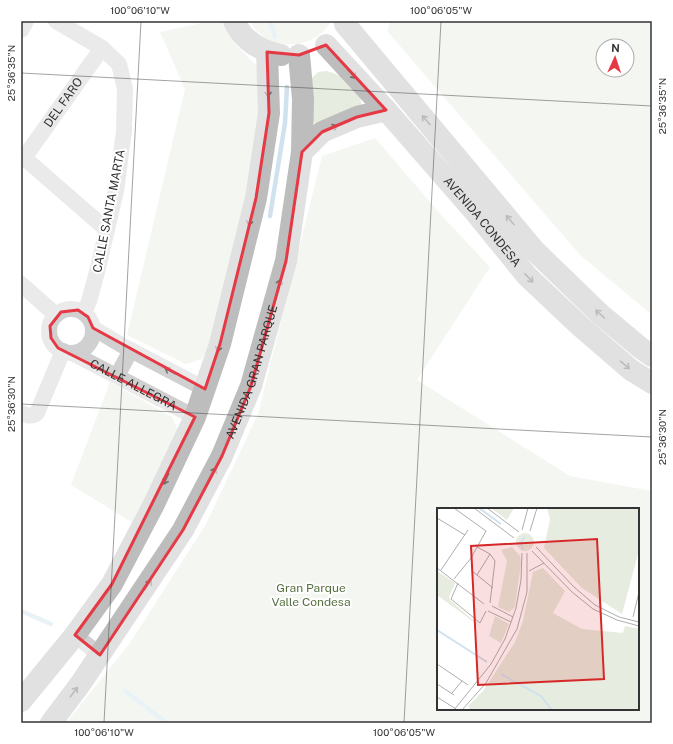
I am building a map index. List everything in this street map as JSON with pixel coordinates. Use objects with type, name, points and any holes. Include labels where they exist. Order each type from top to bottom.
[{"type":"street","points":[[21,30],[26,21]]},
{"type":"street","name":"CALLE SANTA MARTA","points":[[56,21],[102,48],[119,64],[125,89],[124,131],[120,163],[107,230],[89,301],[84,313]]},
{"type":"street","points":[[234,21],[251,43],[267,52],[286,56],[305,54],[326,45],[336,37],[346,22]]},
{"type":"street","name":"AVENIDA CONDESA","points":[[346,22],[535,251],[600,314],[652,356]]},
{"type":"street","name":"AVENIDA CONDESA","points":[[326,45],[386,110],[475,212],[527,276],[580,326],[631,370],[652,383]]},
{"type":"street","name":"DEL FARO","points":[[102,48],[23,157],[107,230]]},
{"type":"street","points":[[21,701],[75,635],[112,584],[153,506],[194,418],[205,389],[220,344],[256,198],[269,113],[267,52]]},
{"type":"street","name":"AVENIDA GRAN PARQUE","points":[[50,723],[100,655],[183,530],[222,456],[248,393],[286,261],[302,152],[303,99],[298,55]]},
{"type":"street","points":[[302,152],[322,132],[357,117],[386,110]]},
{"type":"street","points":[[21,284],[56,315]]},
{"type":"street","points":[[66,310],[78,310],[84,313],[88,317],[93,328],[93,335],[86,347],[80,351],[68,352],[53,343],[50,338],[50,326],[56,315],[66,310]]},
{"type":"street","points":[[93,328],[205,389]]},
{"type":"street","points":[[117,376],[131,350]]},
{"type":"street","points":[[21,413],[31,416],[37,413],[68,352]]},
{"type":"street","name":"CALLE ALLEGRA","points":[[68,352],[117,376],[194,418]]},
{"type":"street","points":[[75,635],[100,655]]},
{"type":"highlighted area","points":[[326,45],[386,110],[357,117],[322,132],[302,152],[286,261],[251,386],[222,456],[183,530],[100,655],[75,635],[112,584],[195,417],[58,348],[51,338],[50,326],[61,312],[78,310],[88,317],[93,328],[205,389],[220,344],[256,198],[269,113],[267,52],[299,55]]},
{"type":"green space","points":[[211,21],[222,21],[237,46],[258,67],[261,108],[250,181],[215,338],[202,359],[186,364],[127,335],[185,89],[160,32]]},
{"type":"green space","points":[[250,21],[331,21],[324,31],[314,38],[303,43],[290,44],[278,43],[267,39],[257,31]]},
{"type":"green space","points":[[391,21],[652,21],[652,315],[580,255],[387,31]]},
{"type":"green space","points":[[326,71],[341,76],[353,86],[360,96],[362,107],[326,125],[314,123],[310,113],[312,78],[318,72]]},
{"type":"green space","name":"Gran Parque Valle Condesa","points":[[375,138],[443,217],[490,267],[417,380],[570,476],[652,491],[652,723],[66,723],[130,643],[206,524],[258,414],[322,156]]},
{"type":"green space","points":[[110,382],[172,417],[178,430],[135,524],[71,485]]},
{"type":"waterway","points":[[270,21],[275,37]]},
{"type":"waterway","points":[[270,216],[285,123],[287,87]]},
{"type":"waterway","points":[[21,611],[51,624]]},
{"type":"waterway","points":[[125,691],[167,723]]}]
